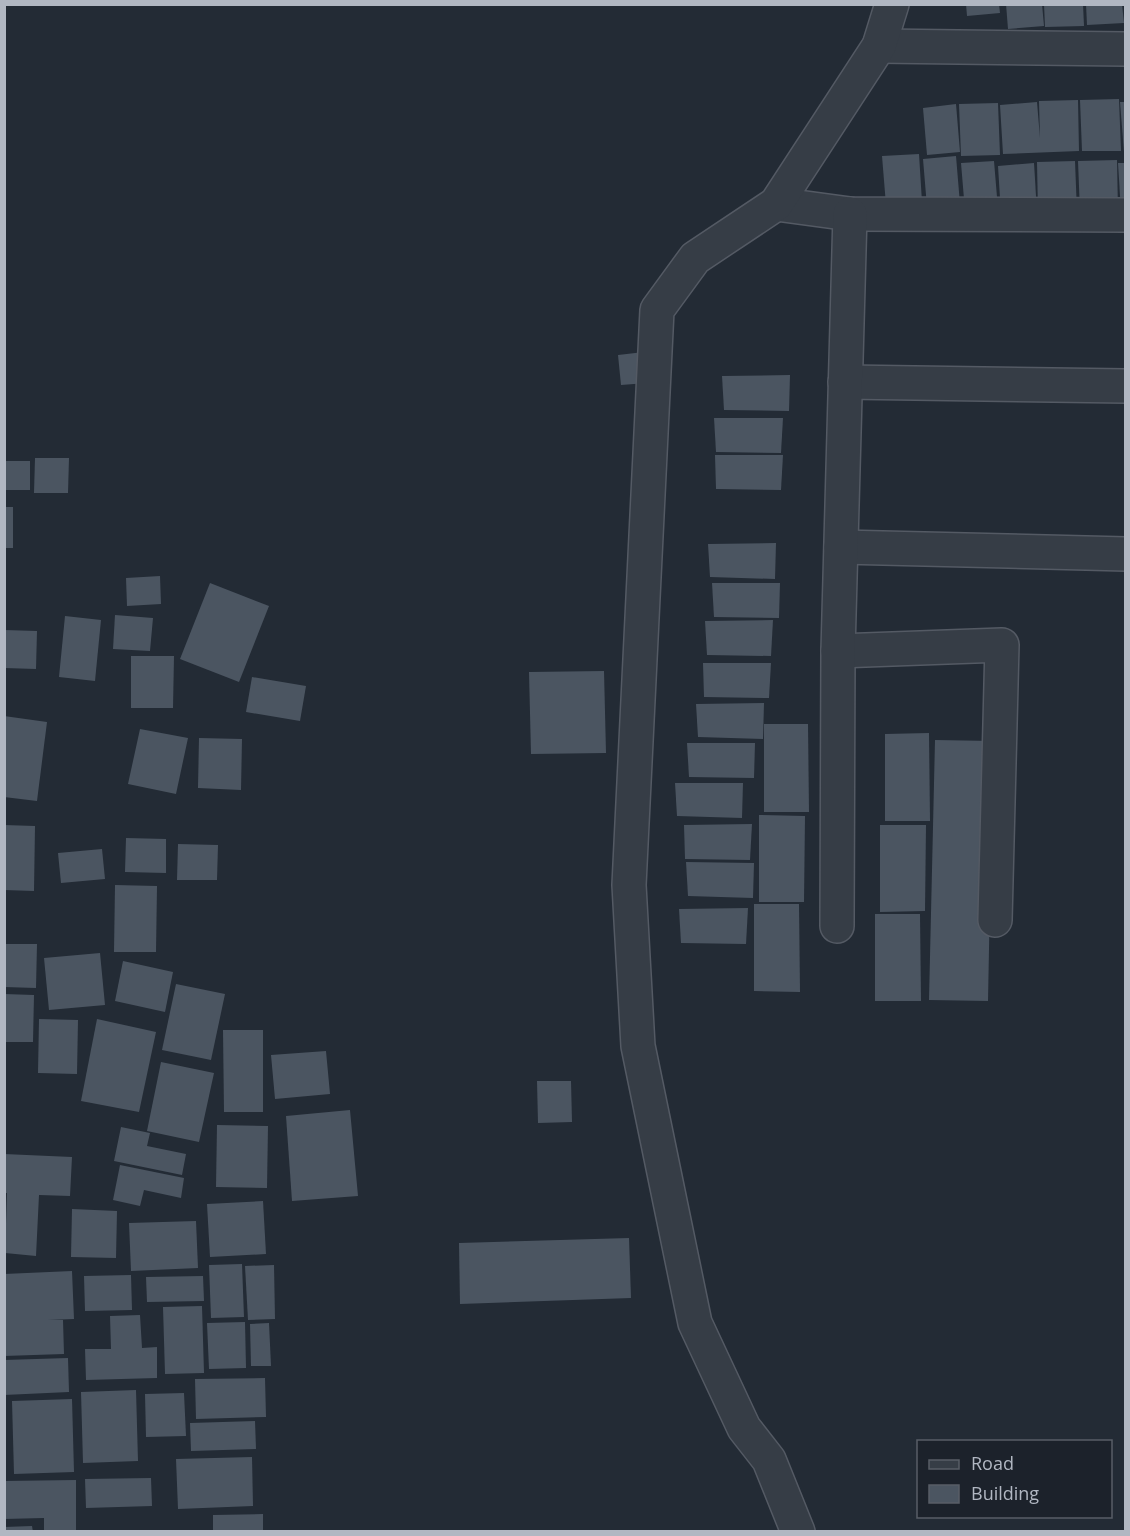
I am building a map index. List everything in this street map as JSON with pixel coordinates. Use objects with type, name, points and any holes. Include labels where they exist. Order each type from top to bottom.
[{"type":"street","points":[[798,1532],[769,1460],[744,1428],[695,1323],[638,1046],[629,885],[657,310],[695,258],[776,204],[879,46],[892,4]]},
{"type":"street","points":[[879,46],[1125,49]]},
{"type":"street","points":[[776,204],[850,214],[1125,215]]},
{"type":"street","points":[[837,926],[838,651],[850,214]]},
{"type":"street","points":[[845,382],[1125,386]]},
{"type":"street","points":[[841,547],[1125,554]]},
{"type":"street","points":[[838,651],[1002,645],[995,920]]},
{"type":"building","points":[[966,4],[999,4],[1000,13],[967,16]]},
{"type":"building","points":[[1006,4],[1042,4],[1044,26],[1008,29]]},
{"type":"building","points":[[1044,4],[1083,4],[1084,26],[1045,27]]},
{"type":"building","points":[[1086,4],[1122,4],[1124,23],[1087,25]]},
{"type":"building","points":[[1119,99],[1121,151],[1082,151],[1080,100]]},
{"type":"building","points":[[1078,100],[1079,151],[1003,154],[1000,105],[1037,102],[1040,138],[1039,101]]},
{"type":"building","points":[[1120,102],[1126,102],[1126,152],[1124,152]]},
{"type":"building","points":[[998,103],[1000,155],[961,156],[959,104]]},
{"type":"building","points":[[956,104],[960,152],[927,155],[923,108]]},
{"type":"building","points":[[919,154],[922,202],[886,205],[882,156]]},
{"type":"building","points":[[956,156],[960,204],[927,207],[923,159]]},
{"type":"building","points":[[1117,160],[1118,211],[1080,212],[1078,161]]},
{"type":"building","points":[[994,161],[998,209],[965,211],[961,163]]},
{"type":"building","points":[[1075,161],[1077,212],[1038,213],[1037,162]]},
{"type":"building","points":[[1034,163],[1037,212],[1001,214],[998,166]]},
{"type":"building","points":[[1118,163],[1126,163],[1126,212],[1121,212]]},
{"type":"building","points":[[644,352],[647,383],[621,385],[618,355]]},
{"type":"building","points":[[790,375],[789,411],[724,410],[722,376]]},
{"type":"building","points":[[714,418],[783,418],[781,453],[716,452]]},
{"type":"building","points":[[715,455],[783,455],[781,490],[716,489]]},
{"type":"building","points":[[35,458],[69,458],[68,493],[34,493]]},
{"type":"building","points":[[4,461],[30,461],[30,490],[4,490]]},
{"type":"building","points":[[4,507],[13,507],[13,548],[4,548]]},
{"type":"building","points":[[776,543],[775,579],[710,577],[708,544]]},
{"type":"building","points":[[160,576],[161,604],[127,606],[126,578]]},
{"type":"building","points":[[210,583],[269,606],[239,682],[180,659]]},
{"type":"building","points":[[712,583],[780,583],[779,618],[714,617]]},
{"type":"building","points":[[115,615],[153,618],[150,651],[113,649]]},
{"type":"building","points":[[65,616],[101,620],[95,681],[59,677]]},
{"type":"building","points":[[773,620],[771,656],[707,655],[705,621]]},
{"type":"building","points":[[4,630],[37,631],[36,669],[4,668]]},
{"type":"building","points":[[131,656],[174,656],[173,708],[131,708]]},
{"type":"building","points":[[703,663],[771,663],[769,698],[704,697]]},
{"type":"building","points":[[604,671],[606,753],[531,754],[529,672]]},
{"type":"building","points":[[252,677],[306,686],[300,721],[246,712]]},
{"type":"building","points":[[764,703],[763,739],[698,737],[696,704]]},
{"type":"building","points":[[4,716],[47,722],[37,801],[4,797]]},
{"type":"building","points":[[764,724],[808,724],[809,812],[764,812]]},
{"type":"building","points":[[140,729],[188,738],[176,794],[128,784]]},
{"type":"building","points":[[929,733],[930,821],[885,821],[885,734]]},
{"type":"building","points":[[199,738],[242,739],[241,790],[198,788]]},
{"type":"building","points":[[935,740],[993,741],[988,1001],[929,1000]]},
{"type":"building","points":[[687,743],[755,743],[754,778],[689,777]]},
{"type":"building","points":[[675,783],[743,783],[742,818],[677,816]]},
{"type":"building","points":[[759,815],[805,816],[804,902],[759,902]]},
{"type":"building","points":[[752,824],[750,860],[685,859],[684,825]]},
{"type":"building","points":[[4,825],[35,826],[34,891],[4,890]]},
{"type":"building","points":[[880,825],[926,825],[925,911],[880,912]]},
{"type":"building","points":[[126,838],[166,839],[166,873],[125,872]]},
{"type":"building","points":[[178,844],[218,845],[217,880],[177,880]]},
{"type":"building","points":[[102,849],[105,879],[61,883],[58,853]]},
{"type":"building","points":[[686,862],[754,863],[753,898],[688,896]]},
{"type":"building","points":[[115,885],[157,886],[156,952],[114,952]]},
{"type":"building","points":[[754,904],[799,904],[800,992],[754,991]]},
{"type":"building","points":[[748,908],[746,944],[681,943],[679,909]]},
{"type":"building","points":[[875,914],[920,914],[921,1001],[875,1001]]},
{"type":"building","points":[[4,944],[37,944],[36,988],[4,987]]},
{"type":"building","points":[[100,953],[105,1005],[49,1010],[44,958]]},
{"type":"building","points":[[123,961],[173,972],[165,1012],[115,1001]]},
{"type":"building","points":[[176,984],[225,994],[211,1060],[162,1050]]},
{"type":"building","points":[[4,994],[34,995],[33,1042],[4,1042]]},
{"type":"building","points":[[39,1019],[78,1020],[77,1074],[38,1073]]},
{"type":"building","points":[[97,1019],[156,1032],[139,1112],[81,1101]]},
{"type":"building","points":[[223,1030],[263,1030],[263,1112],[224,1112]]},
{"type":"building","points":[[326,1051],[330,1094],[275,1099],[271,1055]]},
{"type":"building","points":[[161,1062],[214,1073],[199,1142],[147,1131]]},
{"type":"building","points":[[537,1081],[571,1081],[572,1122],[538,1123]]},
{"type":"building","points":[[350,1110],[358,1196],[292,1201],[286,1116]]},
{"type":"building","points":[[217,1125],[268,1126],[267,1188],[216,1187]]},
{"type":"building","points":[[121,1127],[150,1133],[147,1146],[186,1154],[182,1175],[114,1161]]},
{"type":"building","points":[[4,1154],[72,1157],[70,1196],[39,1195],[36,1256],[5,1253],[7,1193],[4,1193]]},
{"type":"building","points":[[120,1165],[184,1178],[181,1198],[144,1190],[140,1206],[113,1200]]},
{"type":"building","points":[[263,1201],[266,1254],[210,1257],[207,1204]]},
{"type":"building","points":[[72,1209],[117,1211],[116,1258],[71,1257]]},
{"type":"building","points":[[196,1221],[198,1268],[131,1271],[129,1223]]},
{"type":"building","points":[[629,1238],[631,1298],[460,1304],[459,1243]]},
{"type":"building","points":[[242,1264],[244,1317],[211,1318],[209,1265]]},
{"type":"building","points":[[274,1265],[275,1319],[248,1320],[245,1266]]},
{"type":"building","points":[[72,1271],[74,1319],[48,1320],[63,1320],[64,1354],[4,1356],[4,1274]]},
{"type":"building","points":[[131,1275],[132,1310],[85,1311],[84,1276]]},
{"type":"building","points":[[203,1276],[204,1301],[147,1302],[146,1277]]},
{"type":"building","points":[[202,1306],[204,1373],[165,1374],[163,1307]]},
{"type":"building","points":[[140,1315],[142,1348],[157,1347],[157,1378],[86,1380],[85,1349],[111,1349],[110,1316]]},
{"type":"building","points":[[245,1322],[246,1368],[209,1369],[207,1323]]},
{"type":"building","points":[[269,1323],[271,1366],[251,1366],[250,1324]]},
{"type":"building","points":[[68,1358],[69,1392],[4,1395],[4,1360]]},
{"type":"building","points":[[265,1378],[266,1417],[196,1419],[195,1379]]},
{"type":"building","points":[[136,1390],[138,1461],[83,1463],[81,1392]]},
{"type":"building","points":[[184,1393],[186,1436],[146,1437],[145,1394]]},
{"type":"building","points":[[72,1399],[74,1472],[14,1474],[12,1401]]},
{"type":"building","points":[[255,1421],[256,1449],[191,1451],[190,1423]]},
{"type":"building","points":[[252,1457],[253,1506],[178,1509],[176,1459]]},
{"type":"building","points":[[151,1478],[152,1506],[86,1508],[85,1479]]},
{"type":"building","points":[[76,1480],[76,1532],[44,1532],[44,1518],[4,1519],[4,1481]]},
{"type":"building","points":[[263,1514],[263,1532],[213,1532],[213,1515]]},
{"type":"building","points":[[32,1526],[33,1532],[4,1532],[4,1527]]}]
